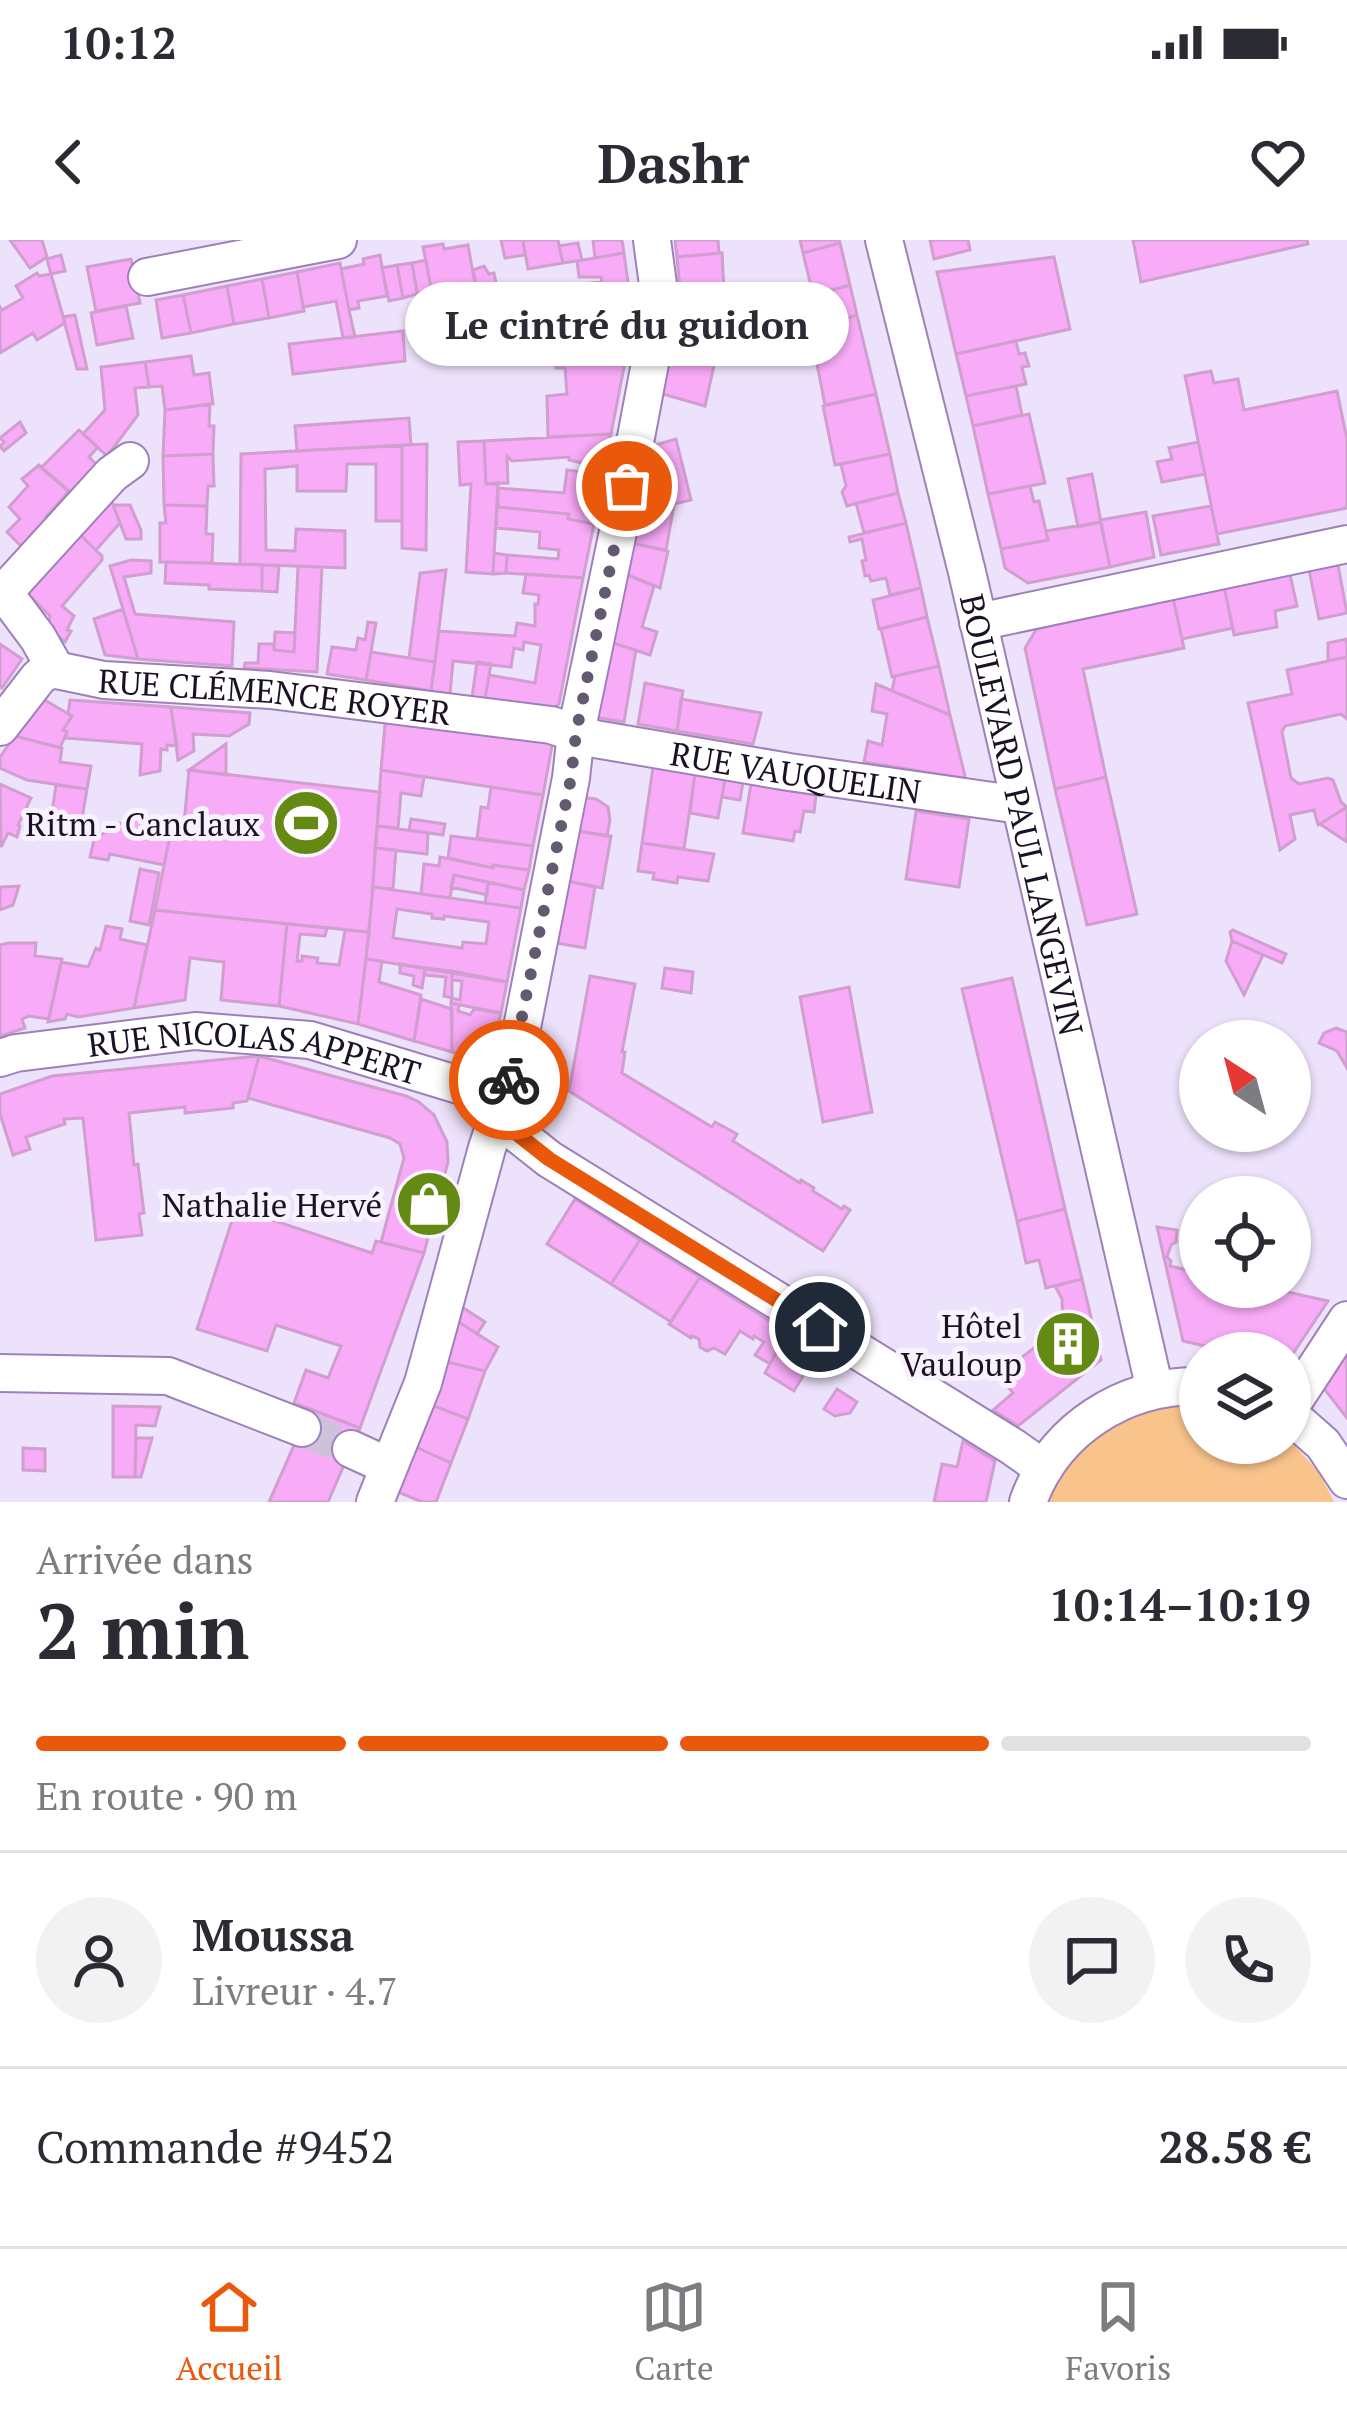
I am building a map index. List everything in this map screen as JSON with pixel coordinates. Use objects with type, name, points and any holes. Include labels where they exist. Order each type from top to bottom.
[{"type":"street","points":[[147,277],[338,240]]},
{"type":"street","points":[[375,1502],[422,1383],[514,1068],[658,321],[652,240]]},
{"type":"street","name":"BOULEVARD PAUL LANGEVIN","points":[[884,240],[978,622],[1155,1390]]},
{"type":"street","points":[[56,670],[9,599],[8,588],[112,474],[130,461]]},
{"type":"street","points":[[978,622],[1347,544]]},
{"type":"street","name":"RUE CLÉMENCE ROYER","points":[[0,727],[38,678],[56,670],[104,680],[270,690],[551,724],[576,733]]},
{"type":"street","name":"RUE VAUQUELIN","points":[[576,733],[789,772],[1020,805]]},
{"type":"street","name":"RUE NICOLAS APPERT","points":[[0,1058],[16,1052],[195,1031],[310,1040],[491,1095],[506,1125],[549,1159],[1013,1447],[1036,1486]]},
{"type":"street","points":[[1311,1377],[1347,1320]]},
{"type":"street","points":[[0,1373],[168,1376],[302,1428]]},
{"type":"street","points":[[1036,1486],[1059,1448],[1100,1412],[1155,1390],[1179,1388]]},
{"type":"street","points":[[1311,1432],[1347,1480]]},
{"type":"street","points":[[350,1449],[388,1466]]},
{"type":"shaded area","points":[[1179,1406],[1179,1464],[1311,1463],[1334,1502],[1046,1502],[1087,1446],[1124,1421]]},
{"type":"building","points":[[10,240],[42,240],[47,257],[30,268]]},
{"type":"building","points":[[501,240],[523,240],[525,255],[505,258]]},
{"type":"building","points":[[523,240],[558,240],[563,263],[528,269]]},
{"type":"building","points":[[593,240],[622,240],[624,253],[595,258]]},
{"type":"building","points":[[675,240],[718,240],[719,253],[677,257]]},
{"type":"building","points":[[800,240],[839,240],[840,243],[803,253]]},
{"type":"building","points":[[930,240],[968,240],[970,250],[934,259]]},
{"type":"building","points":[[1133,240],[1307,240],[1308,244],[1141,282]]},
{"type":"building","points":[[578,243],[582,260],[563,263],[559,246]]},
{"type":"building","points":[[840,243],[850,285],[813,295],[803,253]]},
{"type":"building","points":[[443,244],[444,249],[468,245],[475,284],[432,292],[423,247]]},
{"type":"building","points":[[624,253],[628,283],[602,287],[601,277],[579,277],[577,261]]},
{"type":"building","points":[[722,253],[724,292],[716,294],[720,309],[681,300],[677,257]]},
{"type":"building","points":[[61,255],[65,271],[51,274],[47,259]]},
{"type":"building","points":[[380,255],[387,296],[358,301],[359,308],[349,310],[341,269]]},
{"type":"building","points":[[1054,257],[1070,329],[956,354],[937,272]]},
{"type":"building","points":[[131,259],[140,303],[96,311],[87,267]]},
{"type":"building","points":[[426,260],[433,300],[419,302],[412,263]]},
{"type":"building","points":[[340,263],[355,337],[343,338],[336,301],[303,307],[297,272]]},
{"type":"building","points":[[412,263],[417,294],[403,298],[397,265]]},
{"type":"building","points":[[397,265],[403,298],[389,301],[382,268]]},
{"type":"building","points":[[484,266],[489,274],[494,273],[499,298],[533,294],[537,316],[485,322],[473,270]]},
{"type":"building","points":[[297,272],[304,311],[269,318],[262,279]]},
{"type":"building","points":[[37,273],[51,274],[65,323],[37,340],[33,333],[0,353],[0,307],[23,298],[16,286]]},
{"type":"building","points":[[262,279],[269,318],[234,324],[227,286]]},
{"type":"building","points":[[602,282],[603,293],[598,288],[582,289],[582,295],[570,296],[567,285]]},
{"type":"building","points":[[628,283],[632,303],[573,311],[570,296],[603,293],[602,287]]},
{"type":"building","points":[[850,285],[857,315],[817,327],[809,297]]},
{"type":"building","points":[[227,286],[234,324],[191,333],[183,295]]},
{"type":"building","points":[[569,290],[573,311],[537,316],[533,294]]},
{"type":"building","points":[[183,295],[191,333],[162,338],[156,300]]},
{"type":"building","points":[[681,300],[716,308],[710,353],[671,341]]},
{"type":"building","points":[[632,303],[634,316],[611,434],[548,437],[547,396],[567,394],[565,368],[556,368],[555,339],[564,338],[563,324],[573,324],[572,311]]},
{"type":"building","points":[[126,306],[133,338],[97,345],[91,313]]},
{"type":"building","points":[[75,315],[87,369],[77,369],[63,317]]},
{"type":"building","points":[[857,315],[876,394],[825,405],[816,359],[825,357],[819,327]]},
{"type":"building","points":[[403,331],[405,361],[293,374],[289,344]]},
{"type":"building","points":[[1016,341],[1029,366],[1022,367],[1026,384],[966,396],[956,354]]},
{"type":"building","points":[[668,353],[715,361],[705,406],[659,393]]},
{"type":"building","points":[[191,356],[194,375],[209,373],[213,404],[165,410],[162,386],[149,387],[145,362]]},
{"type":"building","points":[[145,362],[149,387],[135,388],[138,415],[107,456],[83,434],[105,410],[101,367]]},
{"type":"building","points":[[1211,371],[1214,383],[1238,379],[1244,410],[1337,391],[1347,439],[1347,508],[1217,534],[1185,376]]},
{"type":"building","points":[[1016,386],[1022,415],[973,426],[966,396]]},
{"type":"building","points":[[876,394],[890,454],[835,465],[823,406]]},
{"type":"building","points":[[210,404],[213,454],[163,456],[165,410]]},
{"type":"building","points":[[1029,414],[1045,483],[988,494],[973,426]]},
{"type":"building","points":[[409,418],[411,445],[297,451],[295,426]]},
{"type":"building","points":[[20,422],[26,433],[4,451],[0,438]]},
{"type":"building","points":[[79,430],[98,447],[89,457],[97,465],[72,494],[41,468]]},
{"type":"building","points":[[611,434],[604,468],[569,457],[512,461],[507,456],[508,483],[486,484],[484,441]]},
{"type":"building","points":[[676,439],[691,500],[633,514],[648,447]]},
{"type":"building","points":[[484,441],[486,484],[498,483],[493,574],[466,572],[471,484],[460,485],[458,442]]},
{"type":"building","points":[[1198,442],[1205,474],[1162,482],[1157,462],[1172,459],[1169,448]]},
{"type":"building","points":[[427,444],[426,550],[402,548],[402,445]]},
{"type":"building","points":[[402,445],[402,521],[376,521],[376,464],[347,464],[346,491],[297,491],[297,466],[265,469],[266,550],[295,551],[296,529],[345,531],[345,568],[240,564],[241,454]]},
{"type":"building","points":[[213,454],[214,486],[208,486],[207,506],[164,505],[163,456]]},
{"type":"building","points":[[890,454],[898,493],[847,506],[841,464]]},
{"type":"building","points":[[39,465],[69,491],[25,550],[7,532],[20,519],[9,507],[28,486],[22,479]]},
{"type":"building","points":[[567,470],[603,475],[594,524],[568,519],[569,514],[498,507],[498,488],[564,493]]},
{"type":"building","points":[[1092,474],[1101,522],[1078,527],[1068,479]]},
{"type":"building","points":[[1030,486],[1034,502],[1039,501],[1048,540],[1001,549],[988,494]]},
{"type":"building","points":[[898,493],[906,523],[864,533],[856,503]]},
{"type":"building","points":[[109,494],[120,523],[96,550],[76,531]]},
{"type":"building","points":[[113,505],[130,505],[141,539],[126,539]]},
{"type":"building","points":[[164,505],[207,506],[212,563],[160,562]]},
{"type":"building","points":[[674,505],[666,550],[627,542],[633,514]]},
{"type":"building","points":[[1211,506],[1219,544],[1161,555],[1153,516]]},
{"type":"building","points":[[497,507],[569,514],[568,519],[594,524],[583,578],[506,573],[507,555],[558,559],[559,550],[539,548],[540,532],[496,528]]},
{"type":"building","points":[[1146,512],[1154,557],[1110,567],[1100,520]]},
{"type":"building","points":[[1101,522],[1110,567],[1028,583],[1005,568],[1001,549],[1048,540],[1046,531]]},
{"type":"building","points":[[906,523],[921,588],[890,595],[886,578],[871,581],[865,576],[862,539],[850,542],[849,537]]},
{"type":"building","points":[[76,531],[102,560],[62,606],[74,616],[65,642],[48,628],[50,616],[28,594],[76,540]]},
{"type":"building","points":[[627,542],[668,551],[660,588],[621,572]]},
{"type":"building","points":[[494,553],[507,555],[506,573],[493,574]]},
{"type":"building","points":[[151,561],[151,573],[124,577],[135,614],[234,622],[232,666],[138,659],[110,566]]},
{"type":"building","points":[[166,562],[262,565],[262,591],[165,583]]},
{"type":"building","points":[[262,565],[279,566],[277,592],[262,591]]},
{"type":"building","points":[[1338,565],[1347,613],[1319,619],[1309,570]]},
{"type":"building","points":[[298,566],[322,567],[317,672],[244,668],[245,663],[258,663],[259,644],[294,652]]},
{"type":"building","points":[[446,570],[435,662],[409,658],[420,573]]},
{"type":"building","points":[[621,572],[654,586],[642,627],[657,632],[650,655],[607,641]]},
{"type":"building","points":[[526,574],[583,578],[559,704],[552,710],[485,699],[489,675],[535,683],[541,645],[524,642],[523,650],[514,648],[511,667],[453,661],[450,694],[431,691],[439,631],[515,636],[517,623],[535,626],[539,595],[523,593]]},
{"type":"building","points":[[1290,574],[1297,606],[1275,611],[1277,627],[1234,635],[1224,587]]},
{"type":"building","points":[[1224,587],[1233,628],[1182,639],[1173,598]]},
{"type":"building","points":[[921,588],[927,617],[879,629],[873,600]]},
{"type":"building","points":[[1173,598],[1184,648],[1083,669],[1106,777],[1055,789],[1025,648],[1039,625]]},
{"type":"building","points":[[123,609],[138,659],[105,655],[94,619]]},
{"type":"building","points":[[927,617],[939,666],[892,677],[881,629]]},
{"type":"building","points":[[368,622],[376,623],[366,680],[327,674],[332,647],[356,650],[358,638],[365,640]]},
{"type":"building","points":[[275,632],[295,633],[294,652],[274,650]]},
{"type":"building","points":[[1347,639],[1347,657],[1328,661],[1328,643]]},
{"type":"building","points":[[607,641],[636,650],[624,722],[594,717]]},
{"type":"building","points":[[0,644],[22,659],[2,688],[0,687]]},
{"type":"building","points":[[371,652],[435,662],[431,691],[366,680]]},
{"type":"building","points":[[1347,657],[1347,719],[1341,714],[1285,726],[1282,732],[1291,778],[1299,784],[1333,780],[1347,807],[1318,825],[1314,810],[1290,815],[1295,839],[1280,850],[1248,703],[1292,694],[1287,670]]},
{"type":"building","points":[[477,662],[491,664],[485,699],[472,697]]},
{"type":"building","points":[[939,666],[950,715],[892,691],[895,676]]},
{"type":"building","points":[[645,683],[683,691],[677,731],[638,724]]},
{"type":"building","points":[[876,684],[950,715],[963,778],[864,762],[868,741],[882,745],[887,714],[872,711]]},
{"type":"building","points":[[43,699],[72,716],[60,748],[15,736]]},
{"type":"building","points":[[681,699],[761,713],[753,744],[677,731]]},
{"type":"building","points":[[70,700],[171,707],[177,746],[161,749],[160,771],[140,775],[142,744],[65,738],[63,730],[72,716],[68,714]]},
{"type":"building","points":[[171,707],[250,713],[249,724],[229,736],[193,734],[194,751],[178,760]]},
{"type":"building","points":[[386,713],[553,740],[543,795],[381,770]]},
{"type":"building","points":[[15,736],[62,748],[60,762],[91,766],[87,789],[27,780],[0,768],[0,757]]},
{"type":"building","points":[[226,744],[226,775],[189,770]]},
{"type":"building","points":[[653,767],[695,774],[684,849],[642,843]]},
{"type":"building","points":[[189,770],[380,792],[369,932],[155,910],[173,821],[184,824]]},
{"type":"building","points":[[381,770],[424,777],[421,796],[401,793],[398,828],[377,826]]},
{"type":"building","points":[[695,774],[725,779],[718,818],[690,813]]},
{"type":"building","points":[[1106,777],[1137,914],[1087,925],[1055,789]]},
{"type":"building","points":[[725,779],[743,782],[740,800],[722,797]]},
{"type":"building","points":[[0,784],[31,798],[17,837],[8,833],[1,847]]},
{"type":"building","points":[[751,784],[816,795],[814,812],[804,811],[793,841],[743,833]]},
{"type":"building","points":[[56,785],[87,789],[79,836],[49,833]]},
{"type":"building","points":[[491,787],[543,795],[533,846],[477,838],[481,807],[488,808]]},
{"type":"building","points":[[578,797],[596,799],[608,807],[607,836],[571,830]]},
{"type":"building","points":[[1347,807],[1347,842],[1320,824]]},
{"type":"building","points":[[916,811],[969,819],[959,887],[906,879]]},
{"type":"building","points":[[135,813],[173,821],[164,865],[110,854],[108,860],[90,857],[94,840],[110,829],[118,831],[119,823],[129,825]]},
{"type":"building","points":[[411,819],[445,824],[443,835],[409,830]]},
{"type":"building","points":[[377,826],[428,833],[427,854],[375,848]]},
{"type":"building","points":[[571,830],[611,836],[602,888],[562,880]]},
{"type":"building","points":[[451,836],[533,846],[529,870],[448,858]]},
{"type":"building","points":[[642,843],[714,854],[708,881],[678,877],[677,883],[638,871]]},
{"type":"building","points":[[375,848],[396,850],[393,889],[373,887]]},
{"type":"building","points":[[440,857],[529,870],[524,890],[454,875],[450,898],[421,894],[424,864],[439,866]]},
{"type":"building","points":[[140,869],[159,873],[149,925],[130,921]]},
{"type":"building","points":[[454,875],[488,882],[487,895],[451,887]]},
{"type":"building","points":[[562,880],[595,887],[585,948],[551,942]]},
{"type":"building","points":[[488,882],[524,890],[521,908],[485,903]]},
{"type":"building","points":[[19,886],[13,905],[0,910],[0,887]]},
{"type":"building","points":[[373,887],[521,908],[507,982],[366,959]],"holes":[[[397,909],[432,914],[432,918],[489,922],[486,944],[463,942],[462,948],[393,938]]]},
{"type":"building","points":[[155,910],[287,924],[279,1006],[221,1000],[224,962],[190,958],[185,1000],[134,1008]]},
{"type":"building","points":[[287,924],[327,928],[325,936],[300,934],[297,961],[302,956],[318,958],[317,963],[339,965],[345,930],[369,932],[358,1024],[279,1006]]},
{"type":"building","points":[[106,926],[122,929],[120,939],[147,945],[134,1008],[78,1017],[67,1014],[65,1019],[48,1022],[61,962],[88,967],[96,948],[100,950]]},
{"type":"building","points":[[1233,930],[1286,954],[1282,963],[1232,941]]},
{"type":"building","points":[[1232,941],[1263,955],[1244,995],[1226,961]]},
{"type":"building","points":[[36,943],[35,956],[62,959],[49,1019],[29,1016],[22,1019],[25,1028],[0,1036],[0,945]]},
{"type":"building","points":[[366,959],[382,961],[379,982],[421,995],[414,1041],[358,1024]]},
{"type":"building","points":[[400,964],[425,968],[422,988],[413,985],[414,976],[400,973]]},
{"type":"building","points":[[425,968],[452,971],[452,998],[444,996],[446,977],[424,975]]},
{"type":"building","points":[[665,968],[693,972],[691,993],[662,988]]},
{"type":"building","points":[[452,971],[507,982],[501,1013],[451,1003],[452,998],[460,1000],[462,981],[452,980]]},
{"type":"building","points":[[590,976],[635,984],[622,1073],[712,1127],[715,1122],[737,1134],[733,1141],[850,1210],[823,1251],[569,1091]]},
{"type":"building","points":[[1012,978],[1065,1209],[1017,1221],[962,989]]},
{"type":"building","points":[[849,987],[872,1112],[823,1122],[800,997]]},
{"type":"building","points":[[421,999],[452,1009],[452,1052],[414,1041]]},
{"type":"building","points":[[451,1003],[470,1015],[474,1009],[501,1013],[489,1061],[452,1052]]},
{"type":"building","points":[[1336,1028],[1347,1032],[1347,1068],[1337,1051],[1319,1043],[1324,1033]]},
{"type":"building","points":[[259,1056],[406,1096],[434,1115],[447,1142],[448,1162],[424,1253],[381,1242],[404,1158],[400,1144],[248,1098]]},
{"type":"building","points":[[259,1056],[247,1101],[233,1103],[233,1108],[129,1113],[144,1213],[139,1214],[142,1235],[96,1240],[83,1118],[64,1119],[65,1124],[26,1137],[30,1149],[13,1155],[0,1114],[0,1094],[52,1076]]},
{"type":"building","points":[[575,1199],[640,1240],[611,1284],[547,1244]]},
{"type":"building","points":[[236,1208],[372,1253],[376,1241],[424,1253],[360,1428],[294,1403],[306,1370],[328,1378],[341,1346],[276,1325],[267,1351],[197,1329]]},
{"type":"building","points":[[1065,1209],[1082,1279],[1046,1288],[1039,1260],[1026,1263],[1017,1221]]},
{"type":"building","points":[[1157,1227],[1177,1230],[1167,1257],[1170,1266],[1179,1268],[1179,1308],[1311,1308],[1311,1297],[1328,1301],[1307,1332],[1181,1332]]},
{"type":"building","points":[[640,1240],[700,1277],[671,1322],[611,1284]]},
{"type":"building","points":[[700,1277],[787,1332],[770,1364],[755,1355],[764,1342],[754,1336],[740,1331],[725,1354],[714,1348],[707,1351],[700,1347],[699,1339],[669,1324]]},
{"type":"building","name":"Hôtel Vauloup","points":[[1082,1279],[1101,1360],[1018,1426],[993,1410],[1013,1393],[999,1375],[1063,1329],[1062,1299],[1055,1286]]},
{"type":"building","points":[[462,1307],[485,1322],[477,1334],[457,1321]]},
{"type":"building","points":[[457,1321],[498,1347],[485,1371],[447,1362]]},
{"type":"building","points":[[787,1332],[822,1353],[794,1391],[765,1373]]},
{"type":"building","points":[[1347,1349],[1347,1418],[1322,1386]]},
{"type":"building","points":[[447,1362],[485,1371],[468,1419],[432,1405]]},
{"type":"building","points":[[837,1389],[857,1402],[850,1413],[835,1416],[824,1409]]},
{"type":"building","points":[[432,1405],[468,1419],[451,1463],[416,1447]]},
{"type":"building","points":[[113,1406],[160,1407],[155,1426],[136,1425],[135,1477],[113,1477]]},
{"type":"building","points":[[310,1409],[360,1428],[328,1502],[269,1502]]},
{"type":"building","points":[[136,1438],[152,1438],[141,1477],[135,1477]]},
{"type":"building","points":[[963,1441],[995,1461],[986,1502],[934,1502],[942,1464],[957,1467]]},
{"type":"building","points":[[416,1447],[451,1463],[436,1502],[398,1492]]},
{"type":"building","points":[[23,1448],[45,1449],[45,1471],[23,1470]]},
{"type":"tunnel","points":[[302,1428],[351,1449]]},
{"type":"way so far","points":[[509,1080],[627,486]]},
{"type":"place","name":"Le cintré du guidon","points":[[627,486]]},
{"type":"place","name":"Ritm - Canclaux","points":[[306,823]]},
{"type":"place","name":"Nathalie Hervé","points":[[429,1204]]},
{"type":"place","name":"Hôtel Vauloup","points":[[1068,1344]]},
{"type":"route","points":[[509,1080],[499,1109],[506,1125],[549,1159],[820,1327]]}]
